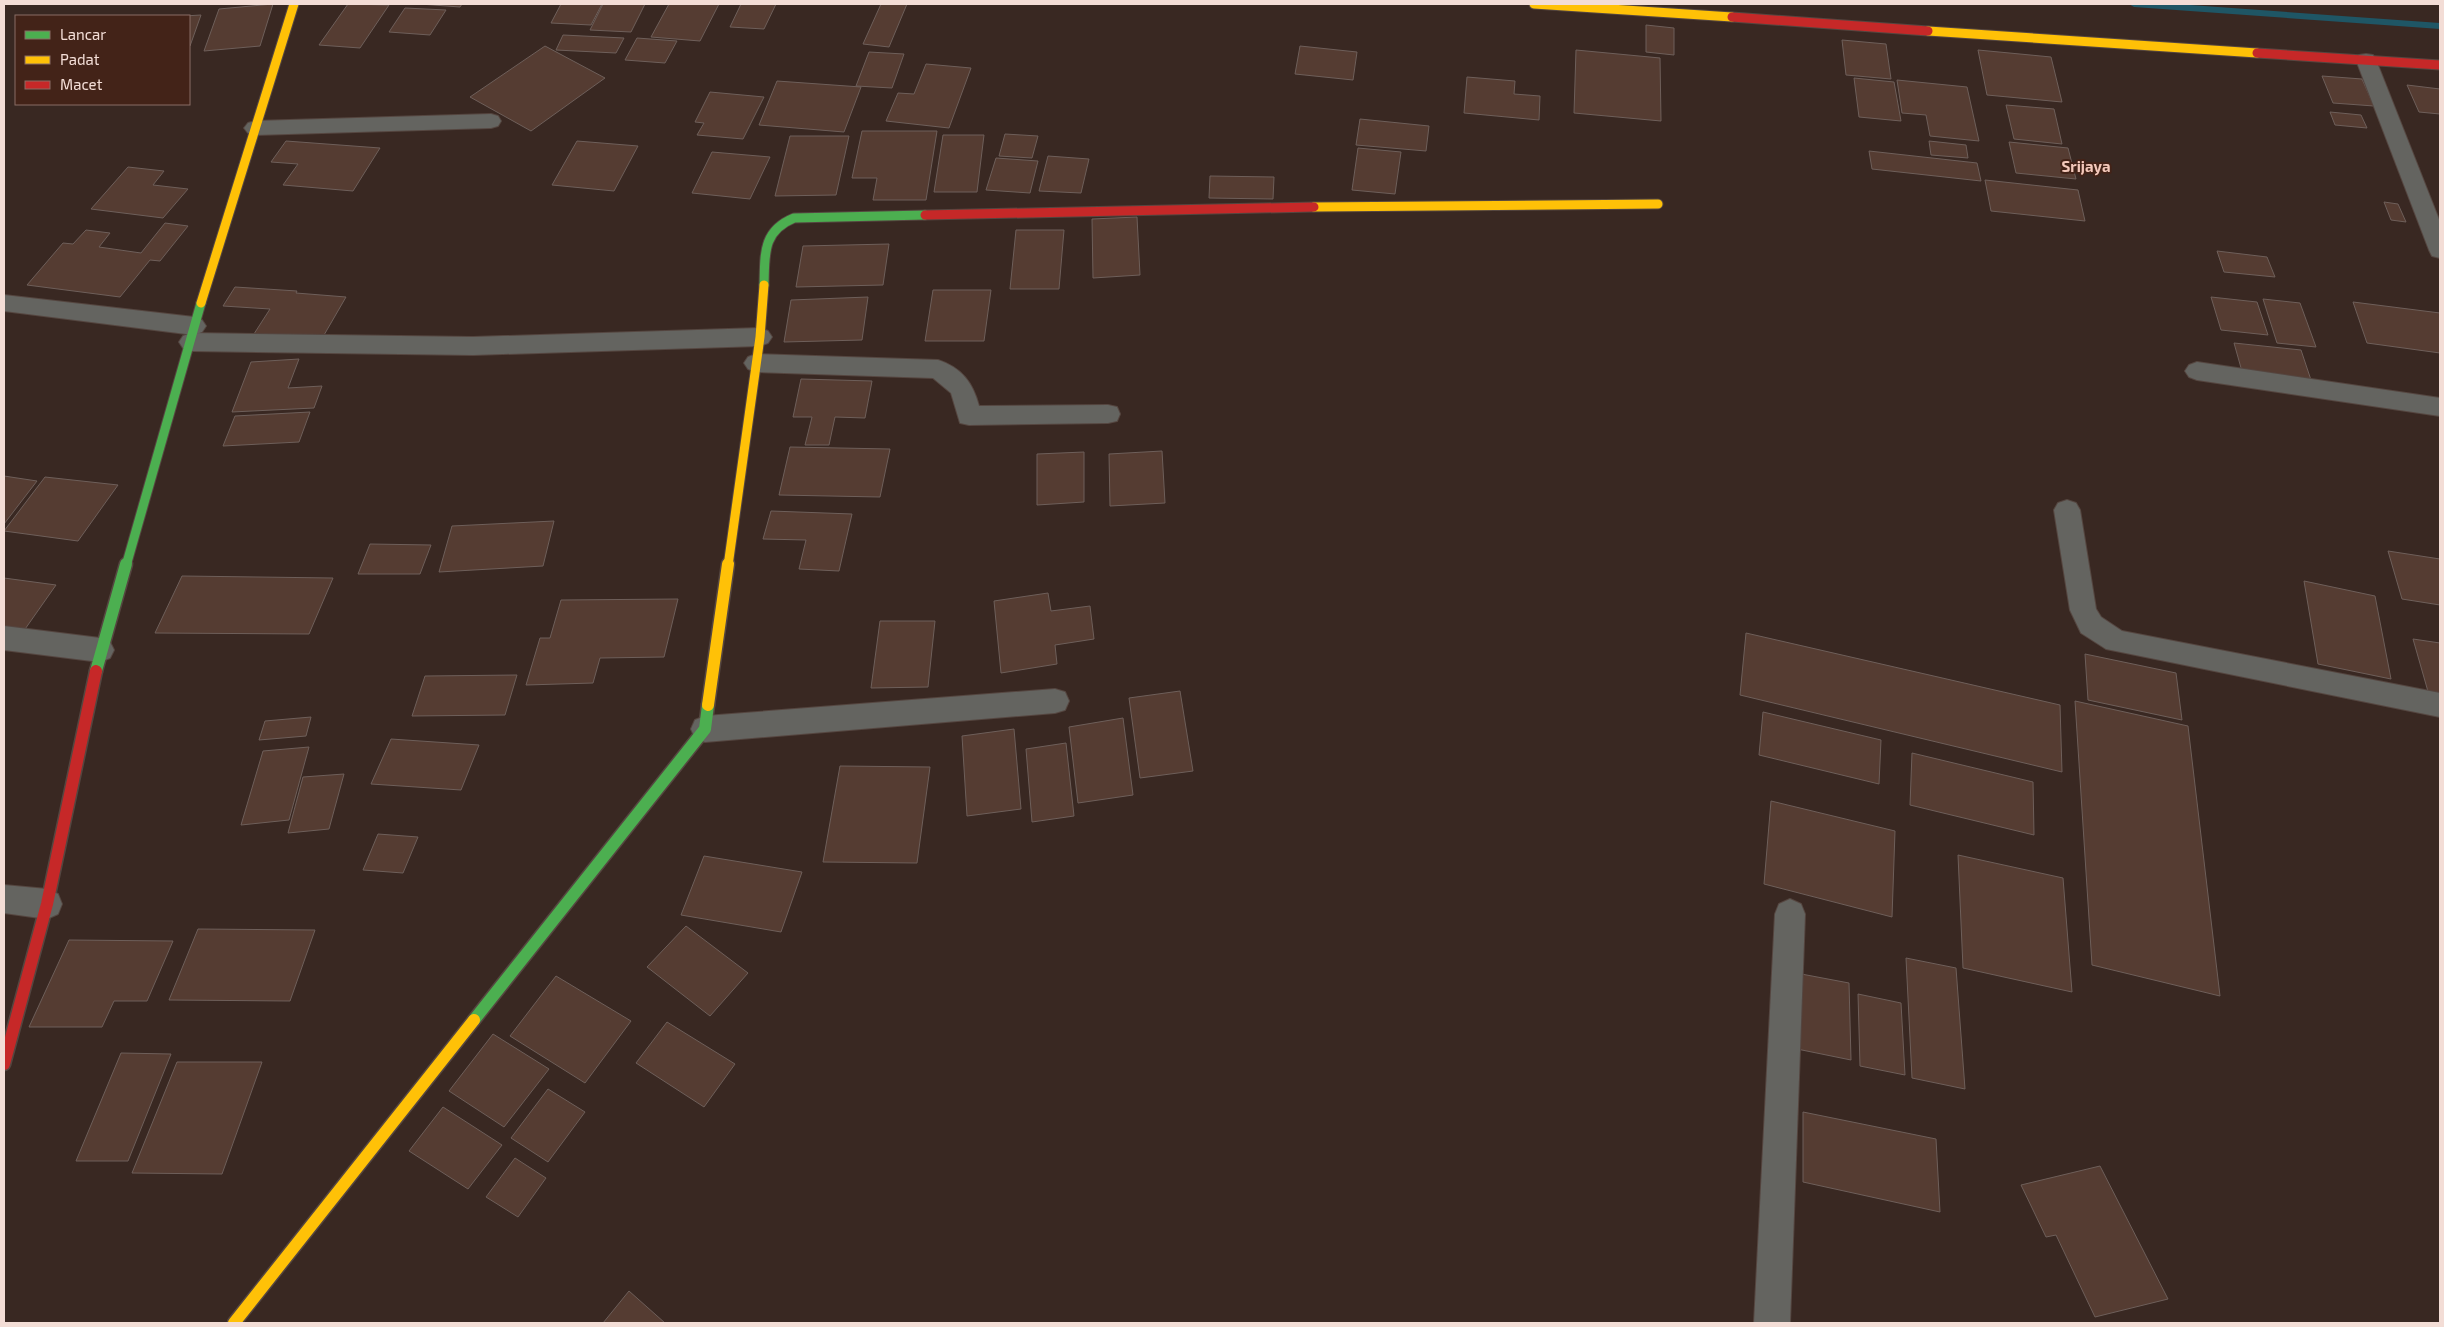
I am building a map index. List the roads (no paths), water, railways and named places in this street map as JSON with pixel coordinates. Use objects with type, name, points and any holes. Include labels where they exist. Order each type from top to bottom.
[{"type":"street","points":[[4,1064],[47,904],[100,650],[193,334],[294,4]]},
{"type":"street","points":[[1534,4],[2440,65]]},
{"type":"street","points":[[2366,60],[2440,250]]},
{"type":"street","points":[[255,128],[491,121]]},
{"type":"street","points":[[234,1323],[705,729],[760,337],[768,237],[782,221],[794,218],[1429,204],[1658,204]]},
{"type":"street","points":[[4,304],[193,334],[473,346],[760,337]]},
{"type":"street","points":[[756,363],[938,369],[962,388],[969,416],[1108,414]]},
{"type":"street","points":[[2197,370],[2440,407]]},
{"type":"street","points":[[2067,510],[2083,610],[2091,625],[2116,641],[2440,705]]},
{"type":"street","points":[[4,638],[100,650]]},
{"type":"street","points":[[705,729],[1055,701]]},
{"type":"street","points":[[4,899],[47,904]]},
{"type":"street","points":[[1772,1323],[1790,914]]},
{"type":"waterway","points":[[2134,4],[2440,26]]},
{"type":"district","name":"Srijaya","points":[[2086,166]]}]
